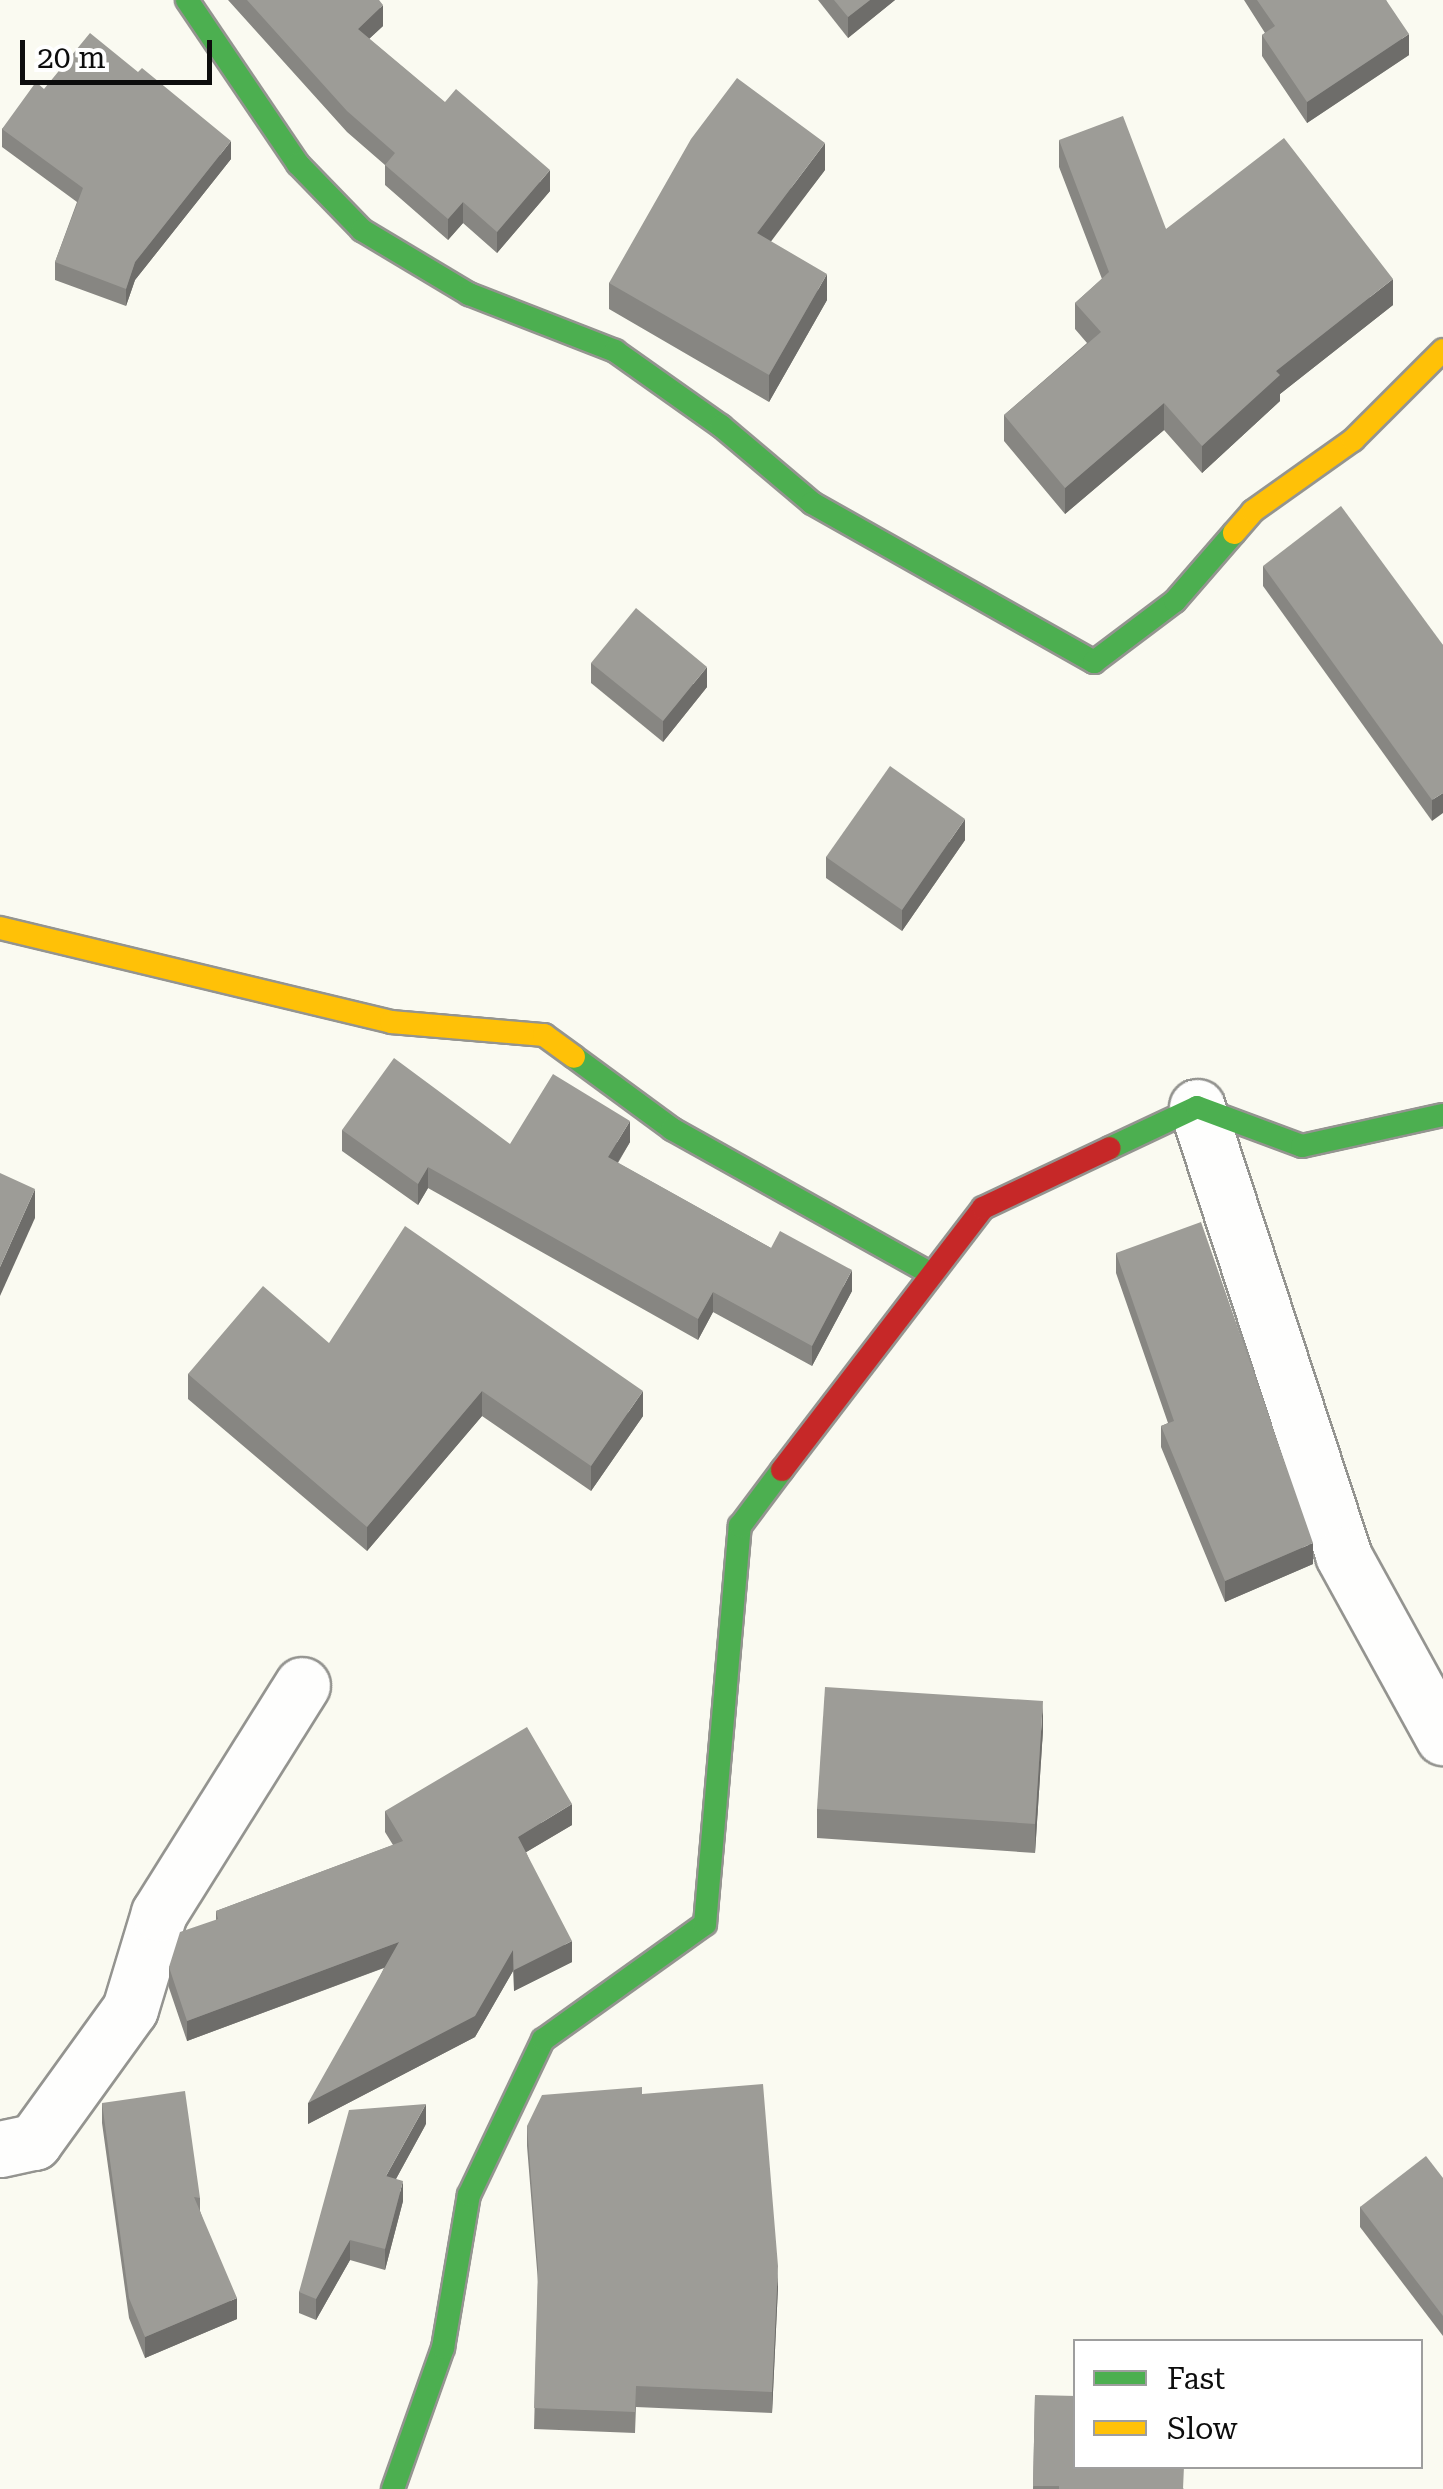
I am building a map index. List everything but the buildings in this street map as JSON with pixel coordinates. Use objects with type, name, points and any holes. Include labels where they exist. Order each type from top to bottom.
[{"type":"street","points":[[187,0],[298,164],[362,230],[469,294],[614,351],[721,426],[812,503],[1094,662],[1174,602],[1253,511],[1353,440],[1443,350]]},
{"type":"street","points":[[0,928],[391,1022],[544,1035],[672,1128],[931,1274]]},
{"type":"street","points":[[1198,1107],[1343,1556],[1443,1738]]},
{"type":"street","points":[[393,2489],[443,2348],[469,2195],[543,2040],[705,1924],[740,1526],[931,1274],[982,1208],[1198,1107],[1302,1146],[1443,1114]]},
{"type":"street","points":[[0,2149],[34,2142],[130,2009],[159,1913],[302,1685]]},
{"type":"traffic: fast","points":[[187,0],[298,164],[362,230],[469,294],[615,351],[721,426],[812,503],[1094,662],[1175,601],[1234,533]]},
{"type":"traffic: fast","points":[[574,1057],[672,1129],[931,1274]]},
{"type":"traffic: fast","points":[[1110,1148],[1197,1107],[1302,1146],[1443,1115]]},
{"type":"traffic: fast","points":[[393,2489],[443,2348],[469,2195],[543,2040],[705,1924],[740,1526],[782,1470]]},
{"type":"traffic: slow","points":[[1234,533],[1253,511],[1353,440],[1443,350]]},
{"type":"traffic: slow","points":[[0,928],[391,1022],[544,1035],[574,1057]]},
{"type":"traffic: jam","points":[[782,1470],[983,1208],[1110,1148]]}]
